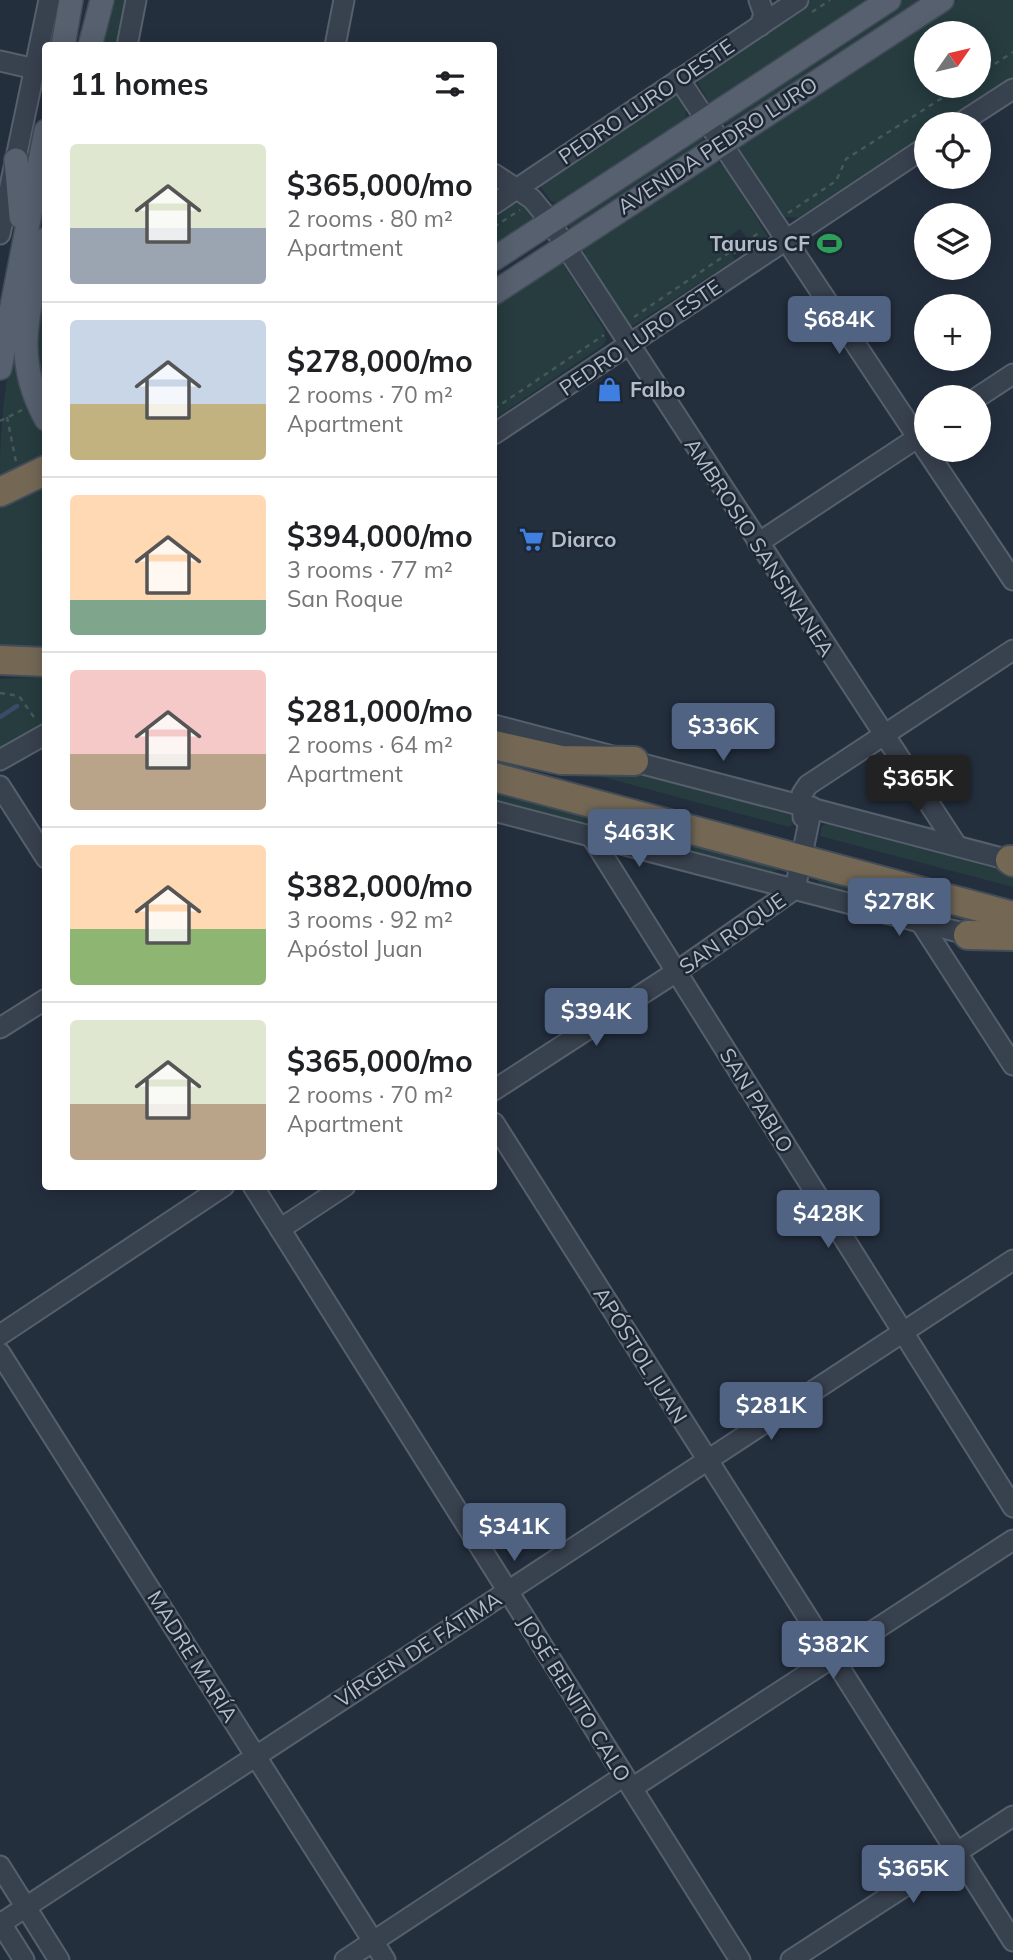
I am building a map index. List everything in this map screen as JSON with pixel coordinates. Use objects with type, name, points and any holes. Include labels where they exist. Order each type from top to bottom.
[{"type":"highway","points":[[0,492],[42,472]]},
{"type":"highway","points":[[497,746],[552,759],[634,761]]},
{"type":"highway","points":[[497,759],[1013,916]]},
{"type":"highway","points":[[497,778],[1013,897]]},
{"type":"highway","points":[[968,935],[1013,936]]},
{"type":"main road","points":[[64,42],[71,0]]},
{"type":"main road","points":[[91,42],[102,0]]},
{"type":"main road","name":"AVENIDA PEDRO LURO","points":[[497,257],[889,0]]},
{"type":"main road","name":"AVENIDA PEDRO LURO","points":[[497,291],[721,142],[942,0]]},
{"type":"main road","points":[[0,368],[42,150]]},
{"type":"main road","points":[[16,160],[23,243]]},
{"type":"main road","points":[[38,412],[29,381],[24,348],[42,259]]},
{"type":"street","points":[[0,234],[50,0]]},
{"type":"street","points":[[128,42],[136,0]]},
{"type":"street","points":[[336,42],[344,0]]},
{"type":"street","points":[[758,0],[764,14],[760,26]]},
{"type":"street","name":"PEDRO LURO OESTE","points":[[497,202],[798,0]]},
{"type":"street","points":[[0,61],[35,69]]},
{"type":"street","points":[[679,79],[914,427]]},
{"type":"street","points":[[978,112],[1013,89]]},
{"type":"street","name":"PEDRO LURO ESTE","points":[[497,432],[914,155]]},
{"type":"street","name":"AMBROSIO SANSINANEA","points":[[497,176],[537,204],[550,222],[627,345],[957,846]]},
{"type":"street","points":[[991,388],[1013,374]]},
{"type":"street","points":[[758,543],[914,448]]},
{"type":"street","points":[[937,462],[1013,580]]},
{"type":"street","points":[[807,805],[803,794],[808,785],[1013,650]]},
{"type":"street","points":[[497,727],[807,805],[1012,861]]},
{"type":"street","points":[[0,760],[42,731]]},
{"type":"street","points":[[0,786],[42,852]]},
{"type":"street","name":"SAN ROQUE","points":[[497,1088],[677,972],[795,889],[803,850],[807,805]]},
{"type":"street","points":[[497,812],[1013,946]]},
{"type":"street","name":"SAN PABLO","points":[[591,836],[1013,1507]]},
{"type":"street","points":[[921,923],[1013,1065]]},
{"type":"street","points":[[0,1028],[42,1002]]},
{"type":"street","name":"APÓSTOL JUAN","points":[[497,1127],[1013,1941]]},
{"type":"street","points":[[0,1335],[218,1190]]},
{"type":"street","name":"JOSÉ BENITO CALO","points":[[255,1190],[740,1960]]},
{"type":"street","points":[[279,1229],[339,1190]]},
{"type":"street","name":"VÍRGEN DE FÁTIMA","points":[[0,1923],[1013,1260]]},
{"type":"street","name":"MADRE MARÍA","points":[[0,1353],[385,1960]]},
{"type":"street","points":[[345,1960],[833,1657],[1013,1540]]},
{"type":"street","points":[[791,1960],[1013,1816]]},
{"type":"street","points":[[0,1866],[59,1960]]},
{"type":"street","points":[[0,1923],[24,1960]]},
{"type":"path","points":[[991,66],[1013,52]]},
{"type":"path","points":[[784,215],[836,181],[846,159],[942,98]]},
{"type":"path","points":[[497,225],[525,206]]},
{"type":"path","points":[[750,244],[748,240],[765,229]]},
{"type":"path","points":[[627,322],[733,250],[735,255]]},
{"type":"path","points":[[497,407],[606,333]]},
{"type":"path","points":[[0,421],[7,417],[38,412]]},
{"type":"path","points":[[7,417],[16,466]]},
{"type":"path","points":[[0,693],[19,696],[42,729]]},
{"type":"green space","points":[[111,0],[129,0],[121,42],[99,42]]},
{"type":"green space","points":[[812,0],[875,0],[709,103],[698,83],[704,71]]},
{"type":"green space","points":[[902,0],[926,0],[726,125],[727,121]]},
{"type":"green space","points":[[958,0],[1013,0],[1013,78],[991,92],[991,21],[924,21]]},
{"type":"green space","points":[[914,27],[914,98],[982,98],[961,112],[914,112],[914,143],[798,218],[785,217],[736,144]]},
{"type":"green space","points":[[673,91],[686,108],[685,122],[559,204],[551,201],[538,183]]},
{"type":"green space","points":[[700,134],[705,142],[572,230],[567,223]]},
{"type":"green space","points":[[714,160],[724,166],[768,237],[754,247],[740,229],[725,239],[735,260],[631,327],[586,258],[583,248]]},
{"type":"green space","points":[[42,194],[42,220],[18,329],[33,412],[42,426],[42,457],[0,474],[4,400],[22,290]]},
{"type":"green space","points":[[518,203],[526,208],[534,220],[497,248],[497,214]]},
{"type":"green space","points":[[562,262],[604,329],[606,341],[497,417],[497,300]]},
{"type":"green space","points":[[42,286],[42,386],[32,331]]},
{"type":"green space","points":[[42,487],[42,648],[0,644],[0,508]]},
{"type":"green space","points":[[42,677],[42,727],[0,749],[0,679]]},
{"type":"green space","points":[[569,768],[638,771],[790,811],[793,824],[789,827]]},
{"type":"green space","points":[[497,787],[784,869],[767,873],[497,800]]},
{"type":"green space","points":[[831,822],[1013,871],[1013,887],[820,836],[822,826]]},
{"type":"green space","points":[[815,875],[1013,922],[967,924],[827,889],[821,886]]},
{"type":"waterway","points":[[0,717],[17,706]]},
{"type":"place","name":"Taurus CF","points":[[830,243]]},
{"type":"place","name":"Falbo","points":[[610,389]]},
{"type":"place","name":"Diarco","points":[[531,539]]}]
